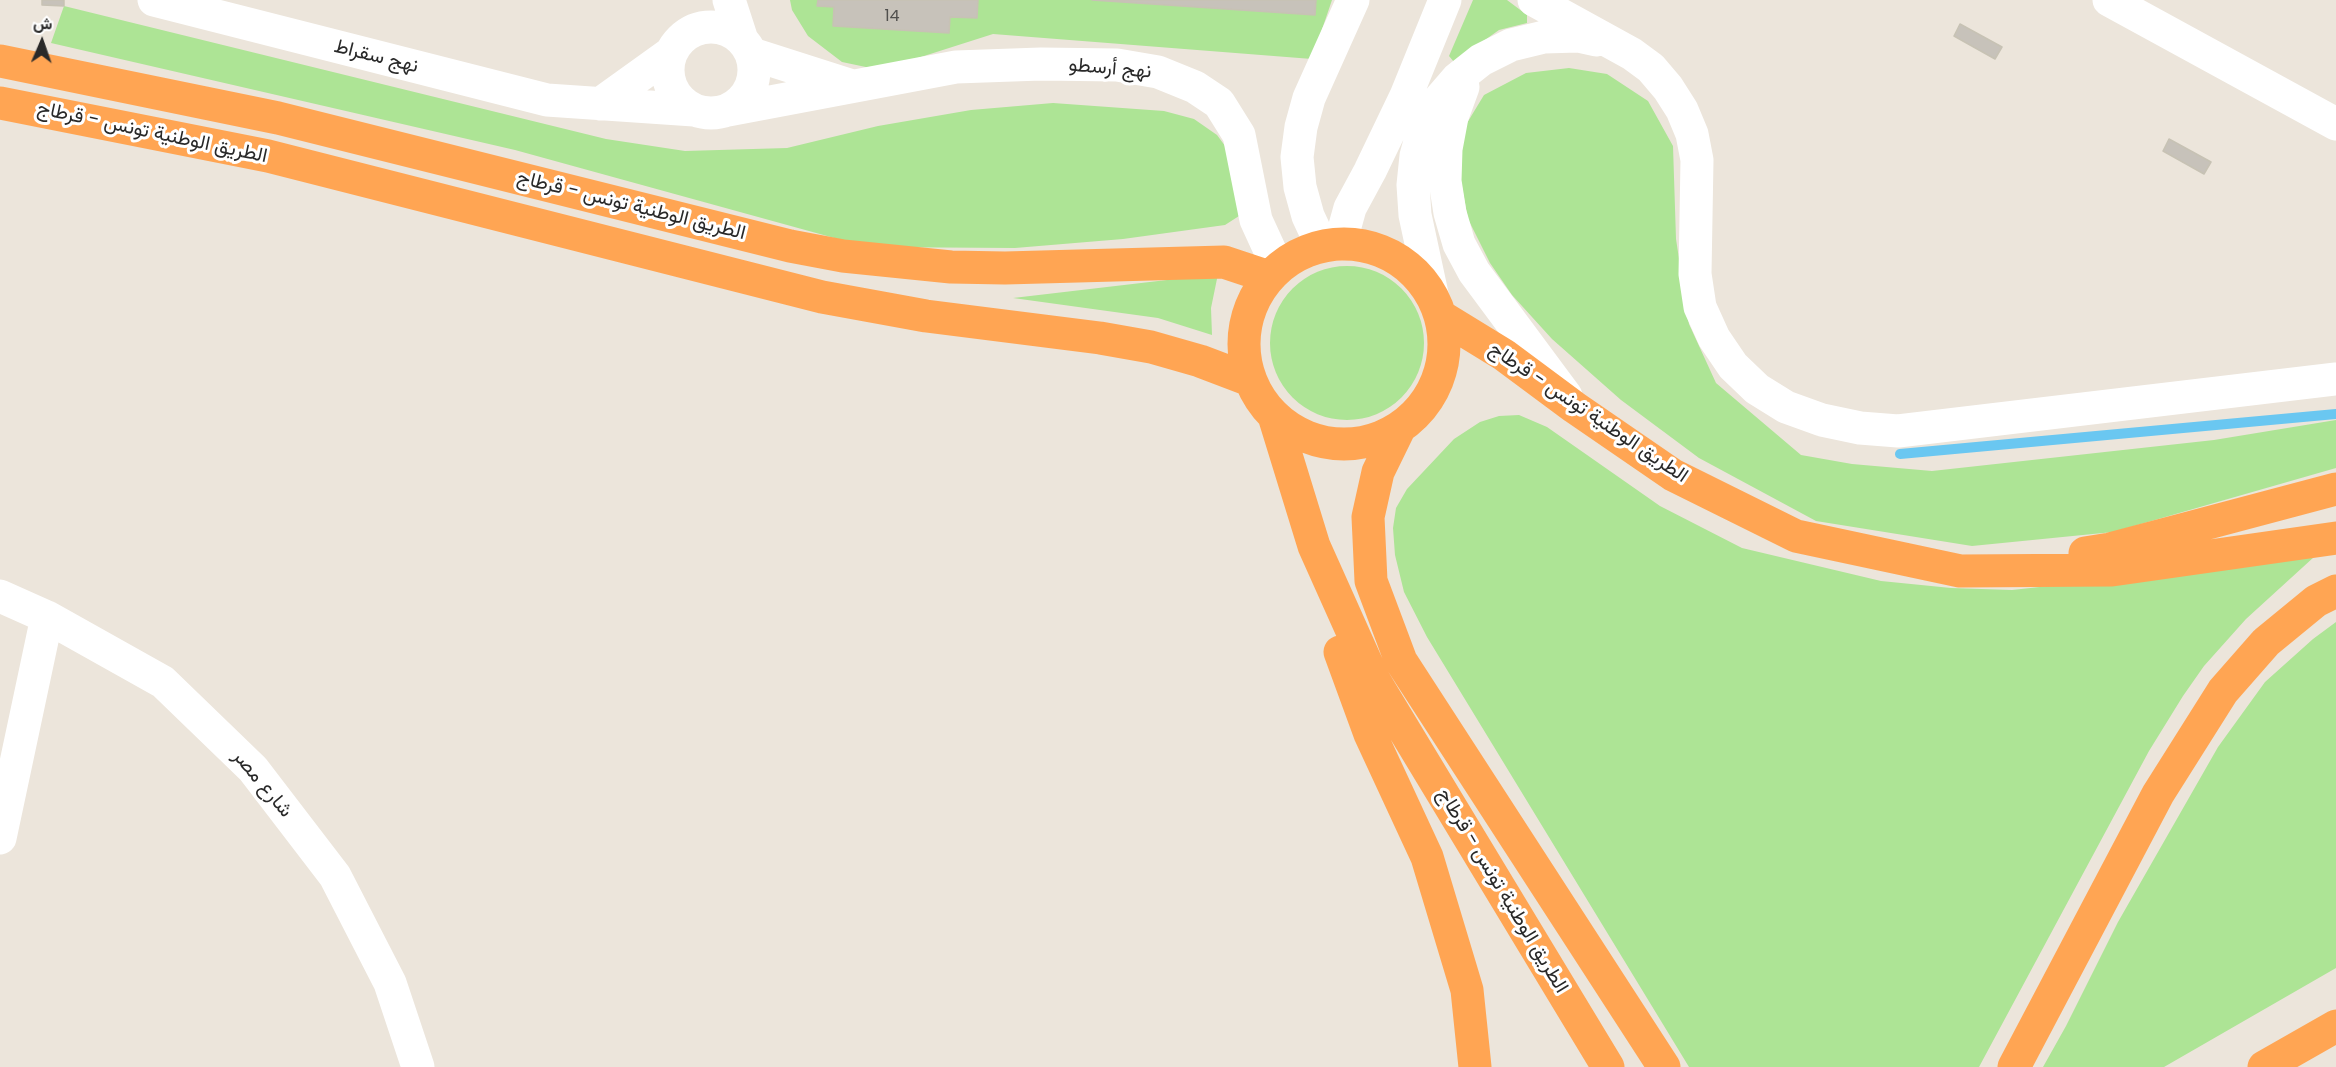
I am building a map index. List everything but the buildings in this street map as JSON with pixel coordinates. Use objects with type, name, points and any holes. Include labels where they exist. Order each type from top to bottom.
[{"type":"highway","name":"الطريق الوطنية تونس - قرطاج","points":[[0,61],[278,118],[790,246],[843,255],[908,264],[1005,268],[1224,262],[1274,273]]},
{"type":"highway","name":"الطريق الوطنية تونس - قرطاج","points":[[0,103],[268,156],[822,297],[926,316],[1100,338],[1150,347],[1200,360],[1250,380]]},
{"type":"highway","name":"الطريق الوطنية تونس - قرطاج","points":[[1437,305],[1445,348],[1439,379],[1423,407],[1399,429],[1368,441],[1334,444],[1302,435],[1266,408],[1250,380],[1245,359],[1246,326],[1257,295],[1274,273],[1291,259],[1331,245],[1368,246],[1393,256],[1415,273],[1437,305],[1574,407],[1673,475],[1796,536],[1960,571],[2112,570],[2336,538]]},
{"type":"highway","name":"الطريق الوطنية تونس - قرطاج","points":[[1274,416],[1314,546],[1374,680],[1608,1067]]},
{"type":"highway","points":[[1399,429],[1378,472],[1368,517],[1371,581],[1401,662],[1664,1067]]},
{"type":"highway","points":[[1960,571],[2110,549],[2336,489]]},
{"type":"highway","points":[[1314,546],[1329,622],[1370,734],[1430,868],[1467,990],[1475,1067]]},
{"type":"highway","points":[[2014,1067],[2158,794],[2223,691],[2266,642],[2316,601],[2336,591]]},
{"type":"highway","points":[[2264,1067],[2336,1026]]},
{"type":"street","name":"نهج سقراط","points":[[154,0],[547,100],[694,110]]},
{"type":"street","points":[[711,0],[676,46],[667,70],[670,86],[680,100],[694,110],[711,113],[728,110],[742,101],[751,87],[755,70],[729,0]]},
{"type":"street","points":[[1353,0],[1309,98],[1301,127],[1298,157],[1300,187],[1308,216],[1331,245],[1406,96],[1445,0]]},
{"type":"street","points":[[1534,0],[1632,54],[1651,68],[1668,88],[1682,110],[1692,134],[1697,160],[1695,274],[1700,307],[1714,338],[1732,366],[1757,389],[1786,407],[1822,420],[1860,428],[1898,431],[2336,379]]},
{"type":"street","points":[[2109,0],[2336,124]]},
{"type":"street","points":[[600,104],[695,30],[711,26],[728,30],[747,47]]},
{"type":"street","points":[[1437,305],[1415,215],[1413,185],[1416,156],[1424,127],[1438,101],[1457,78],[1481,60],[1511,45],[1544,37],[1578,36],[1611,43]]},
{"type":"street","name":"نهج أرسطو","points":[[747,47],[853,87]]},
{"type":"street","points":[[1481,60],[1464,86],[1452,117],[1445,159],[1445,181],[1450,213],[1460,244],[1474,272],[1574,407]]},
{"type":"street","name":"نهج أرسطو","points":[[728,110],[956,67],[1041,64],[1117,65],[1158,72],[1195,87],[1219,103],[1239,135],[1256,220],[1274,273]]},
{"type":"street","name":"شارع مصر","points":[[0,596],[47,617],[163,682],[253,769],[335,876],[390,983],[418,1067]]},
{"type":"street","points":[[0,838],[47,617]]},
{"type":"green space","points":[[790,0],[1332,0],[1312,59],[993,34],[880,70],[842,62],[808,36],[792,10]]},
{"type":"green space","points":[[1473,0],[1507,0],[1527,15],[1527,23],[1499,30],[1454,62],[1449,56]]},
{"type":"green space","points":[[64,6],[606,139],[685,151],[787,148],[878,126],[971,110],[1053,103],[1164,111],[1194,119],[1217,135],[1234,158],[1239,216],[1225,225],[1123,239],[1015,248],[867,247],[515,150],[51,43]]},
{"type":"green space","points":[[1569,68],[1607,74],[1648,101],[1673,146],[1676,239],[1689,324],[1716,383],[1801,455],[1852,464],[1932,471],[2214,440],[2336,420],[2336,468],[2113,532],[1972,546],[1816,521],[1699,458],[1621,400],[1552,339],[1512,295],[1490,263],[1468,219],[1459,171],[1464,128],[1484,95],[1526,73]]},
{"type":"green space","points":[[1347,266],[1377,271],[1402,288],[1419,313],[1424,343],[1419,373],[1402,398],[1377,415],[1347,420],[1317,415],[1292,398],[1275,373],[1270,343],[1275,313],[1292,288],[1317,271]]},
{"type":"green space","points":[[1218,274],[1211,308],[1212,335],[1158,318],[1013,298]]},
{"type":"green space","points":[[1519,415],[1547,427],[1660,506],[1742,548],[1881,581],[1951,588],[2012,590],[2314,557],[2246,619],[2204,666],[2183,696],[2149,751],[1979,1067],[1689,1067],[1427,637],[1404,592],[1395,555],[1393,528],[1396,508],[1407,489],[1454,439],[1480,422],[1499,416]]},
{"type":"green space","points":[[2336,622],[2336,968],[2164,1067],[2043,1067],[2118,922],[2218,747],[2265,682],[2313,639]]},
{"type":"waterway","points":[[1900,454],[2336,414]]}]
